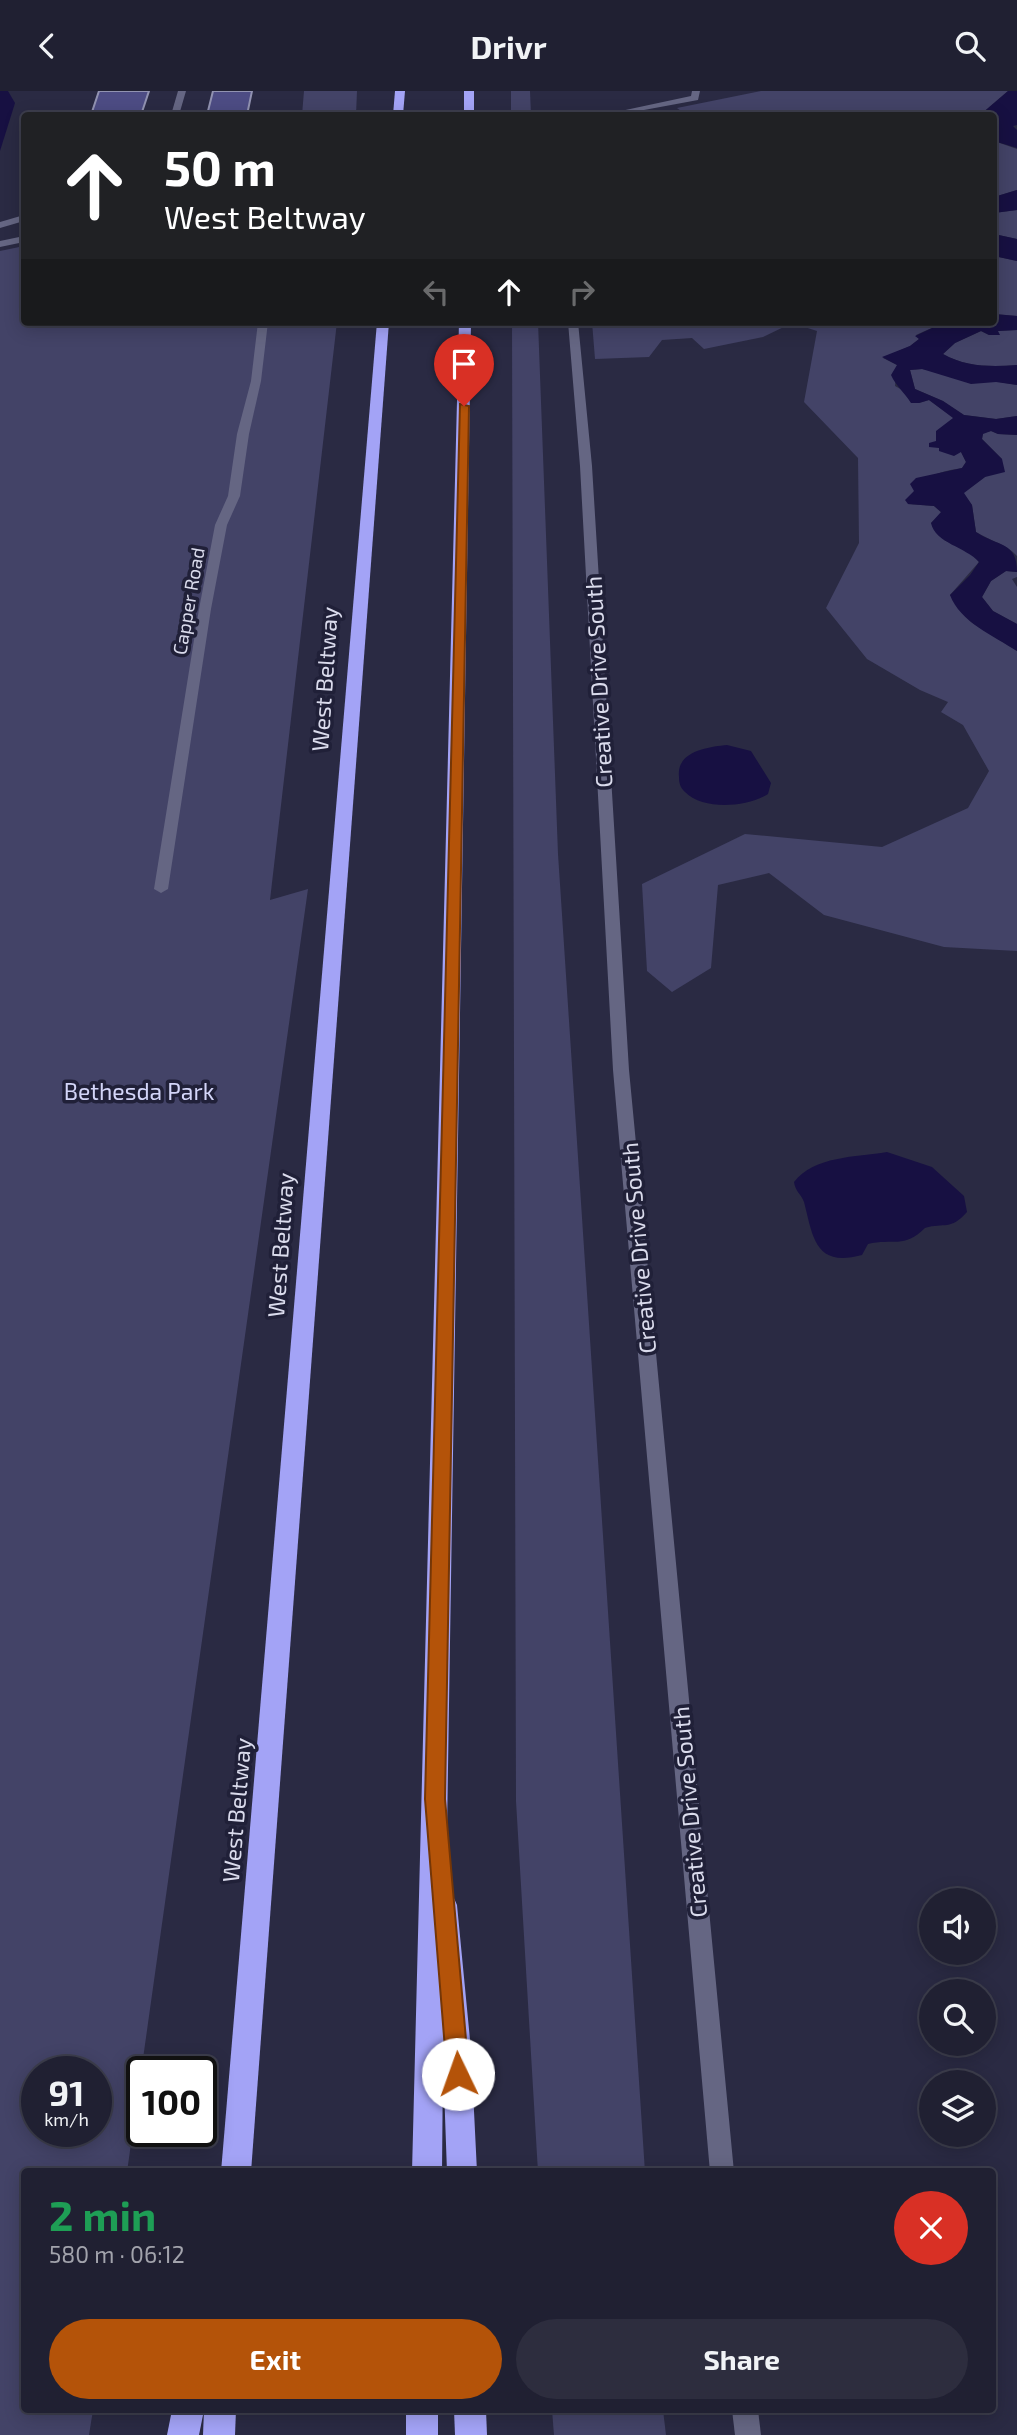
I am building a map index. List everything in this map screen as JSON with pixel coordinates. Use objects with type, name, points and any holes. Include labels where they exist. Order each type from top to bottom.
[{"type":"highway","points":[[398,112],[400,91]]},
{"type":"highway","points":[[469,91],[469,112]]},
{"type":"highway","name":"West Beltway","points":[[236,2168],[383,326]]},
{"type":"highway","points":[[427,2168],[465,326]]},
{"type":"highway","points":[[435,1799],[457,2050],[462,2168]]},
{"type":"highway","points":[[183,2435],[187,2413]]},
{"type":"highway","points":[[219,2435],[220,2413]]},
{"type":"highway","points":[[422,2413],[422,2435]]},
{"type":"highway","points":[[470,2413],[471,2435]]},
{"type":"street","points":[[176,112],[181,91]]},
{"type":"street","points":[[622,112],[695,98],[696,91]]},
{"type":"street","points":[[0,225],[21,219]]},
{"type":"street","points":[[0,244],[21,240]]},
{"type":"street","name":"Capper Road","points":[[160,889],[205,609],[221,525],[234,496],[243,434],[256,381],[263,326]]},
{"type":"street","name":"Creative Drive South","points":[[573,326],[586,466],[621,1070],[722,2168]]},
{"type":"street","points":[[745,2413],[748,2435]]},
{"type":"green space","points":[[304,91],[357,91],[356,112],[302,112]]},
{"type":"green space","points":[[511,91],[530,91],[531,112],[511,112]]},
{"type":"green space","points":[[761,91],[1008,91],[984,112],[682,112],[677,108]]},
{"type":"green space","points":[[997,142],[1017,149],[1017,190],[997,196]]},
{"type":"green space","points":[[1017,210],[1017,239],[997,235],[997,213]]},
{"type":"green space","name":"Bethesda Park","points":[[21,247],[21,326],[337,326],[270,900],[308,889],[143,2056],[126,2056],[126,2147],[131,2147],[128,2168],[21,2168],[21,2413],[93,2413],[89,2435],[0,2435],[0,251]]},
{"type":"green space","points":[[997,257],[1017,261],[1017,316],[997,314]]},
{"type":"green space","points":[[512,326],[538,326],[558,854],[645,2168],[538,2168],[516,1801]]},
{"type":"green space","points":[[592,326],[786,326],[763,337],[704,349],[692,338],[662,340],[649,357],[595,359]]},
{"type":"green space","points":[[801,326],[936,326],[916,335],[919,339],[910,346],[883,358],[897,365],[895,386],[904,391],[911,402],[929,400],[954,418],[939,448],[961,452],[966,462],[962,468],[929,477],[918,487],[908,504],[934,506],[942,513],[931,523],[944,540],[970,552],[979,562],[950,595],[971,622],[1017,651],[1017,951],[944,947],[824,915],[769,873],[718,885],[711,968],[672,992],[647,971],[642,884],[745,834],[882,847],[968,808],[989,771],[963,725],[941,712],[948,702],[920,690],[867,659],[826,608],[859,543],[858,458],[804,402],[817,331]]},
{"type":"green space","points":[[1017,330],[1017,365],[979,365],[943,354],[955,343],[981,331],[989,335],[999,335],[997,331]]},
{"type":"green space","points":[[922,369],[1017,385],[1017,416],[996,419],[964,415],[943,401],[915,389],[910,370]]},
{"type":"green space","points":[[991,431],[1017,435],[1017,556],[976,532],[972,505],[963,493],[985,477],[1002,459],[982,439],[983,433]]},
{"type":"green space","points":[[1006,571],[1017,572],[1017,577],[1012,579],[1017,587],[1017,624],[993,611],[982,597],[991,581]]},
{"type":"green space","points":[[552,2413],[663,2413],[666,2435],[554,2435]]},
{"type":"shaded area","points":[[0,91],[8,91],[15,103],[0,151]]},
{"type":"shaded area","points":[[1008,91],[1017,91],[1017,125],[1013,126],[1017,130],[1017,148],[997,142],[997,112],[984,112]]},
{"type":"shaded area","points":[[1017,190],[1017,210],[997,213],[997,196]]},
{"type":"shaded area","points":[[997,235],[1017,239],[1017,261],[997,257]]},
{"type":"shaded area","points":[[997,314],[1017,316],[1017,330],[998,331],[1000,335],[989,335],[981,331],[955,343],[943,354],[979,365],[1017,365],[1017,385],[996,382],[971,384],[922,369],[910,370],[915,389],[943,401],[964,415],[996,419],[1017,416],[1017,435],[991,431],[983,434],[982,439],[1002,459],[1005,472],[985,477],[964,493],[972,505],[976,532],[1005,546],[1014,555],[1017,572],[1006,571],[991,581],[982,597],[993,611],[1017,624],[1017,651],[970,621],[961,613],[950,595],[979,562],[938,535],[931,523],[941,512],[934,506],[908,504],[905,500],[914,491],[910,484],[916,478],[962,468],[966,462],[961,452],[954,456],[939,451],[939,448],[929,447],[929,443],[936,441],[936,431],[953,418],[929,400],[911,403],[891,375],[897,365],[882,357],[910,346],[919,339],[915,336],[936,326],[997,326]]},
{"type":"shaded area","points":[[727,745],[751,751],[771,783],[768,794],[749,802],[726,805],[703,802],[683,790],[679,768],[683,761],[695,752]]},
{"type":"shaded area","points":[[887,1152],[932,1167],[964,1196],[967,1212],[952,1224],[925,1228],[911,1239],[868,1244],[862,1255],[846,1258],[825,1253],[814,1238],[804,1202],[794,1182],[802,1173],[824,1162]]},
{"type":"building","points":[[99,91],[149,91],[142,112],[92,112]]},
{"type":"building","points":[[213,91],[252,91],[248,112],[208,112]]},
{"type":"route","points":[[458,2074],[435,1799],[464,406]]}]
